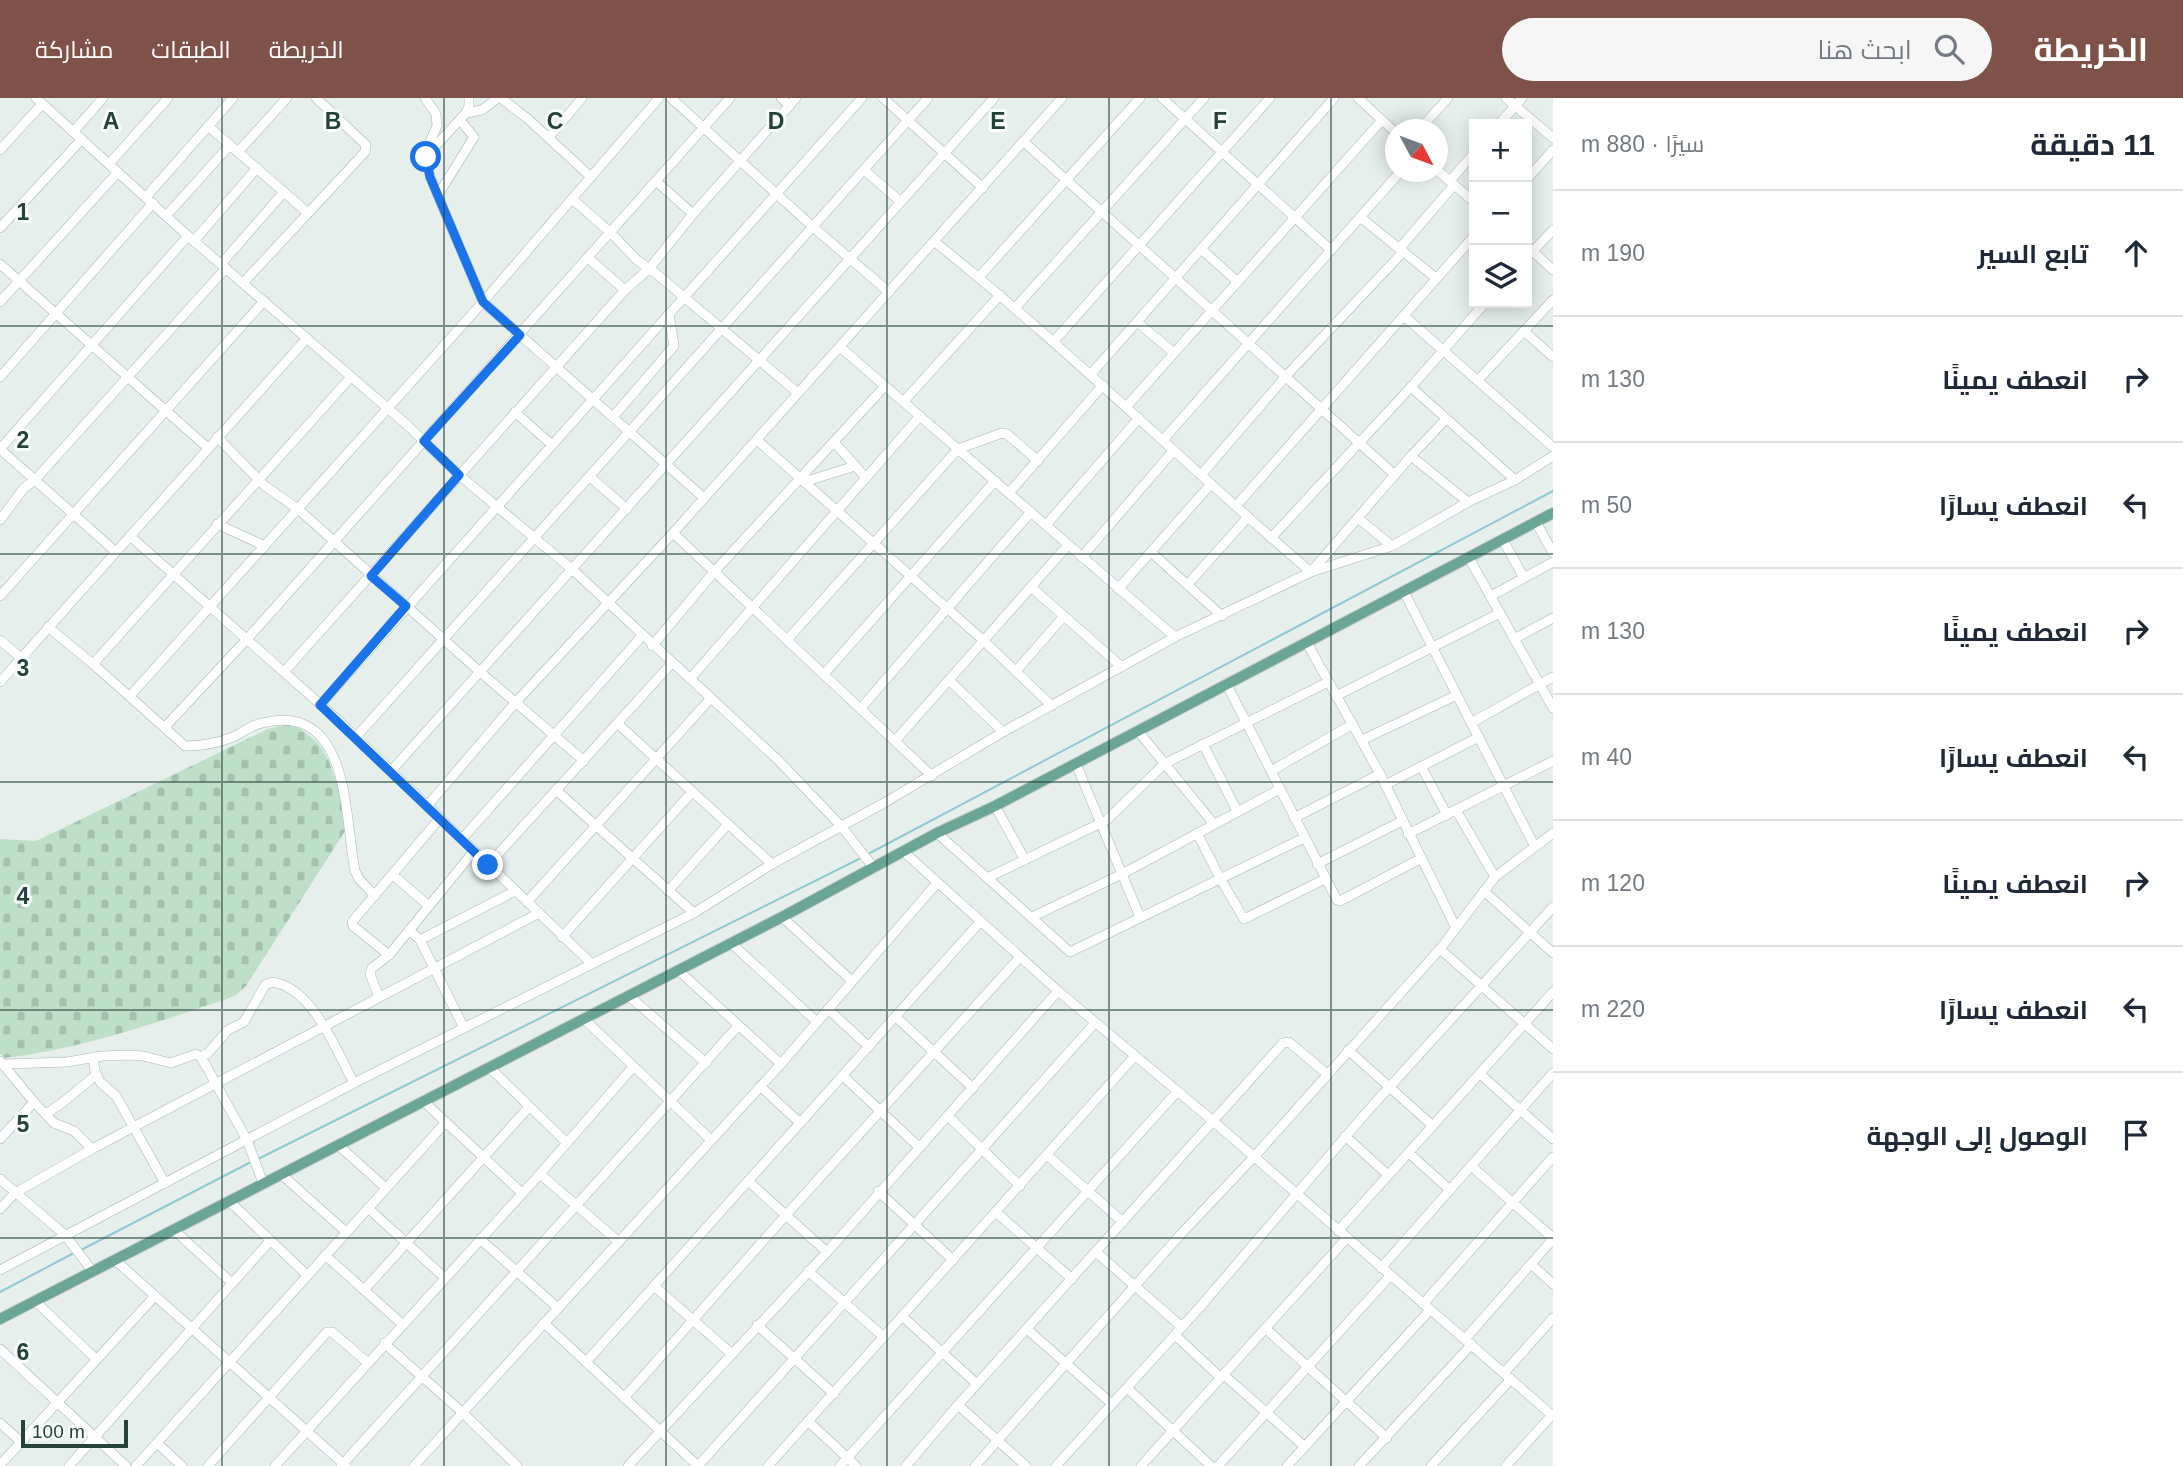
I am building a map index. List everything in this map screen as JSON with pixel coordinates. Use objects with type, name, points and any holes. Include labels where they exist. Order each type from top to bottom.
[{"type":"main road","points":[[0,1320],[782,917],[937,833],[1076,764],[1553,513]]},
{"type":"street","points":[[73,132],[103,98]]},
{"type":"street","points":[[109,164],[168,98]]},
{"type":"street","points":[[0,377],[233,98]]},
{"type":"street","points":[[238,152],[287,98]]},
{"type":"street","points":[[243,283],[366,149],[366,145],[316,98]]},
{"type":"street","points":[[425,98],[436,114],[437,126],[426,157],[438,195],[483,302],[704,498]]},
{"type":"street","points":[[426,157],[463,116],[469,106],[469,98]]},
{"type":"street","points":[[548,137],[582,98]]},
{"type":"street","points":[[130,695],[483,302],[659,98]]},
{"type":"street","points":[[671,98],[889,292]]},
{"type":"street","points":[[165,727],[247,639],[730,98]]},
{"type":"street","points":[[284,672],[625,290],[649,269],[693,214],[793,102],[781,98]]},
{"type":"street","points":[[320,705],[862,98]]},
{"type":"street","points":[[883,98],[983,188]]},
{"type":"street","points":[[356,737],[928,98]]},
{"type":"street","points":[[391,771],[994,98]]},
{"type":"street","points":[[427,806],[516,702],[673,533],[1062,98]]},
{"type":"street","points":[[979,277],[1140,98]]},
{"type":"street","points":[[1162,98],[1331,250]]},
{"type":"street","points":[[1016,308],[1204,98]]},
{"type":"street","points":[[1054,341],[1270,98]]},
{"type":"street","points":[[1091,374],[1334,98]]},
{"type":"street","points":[[1429,119],[1448,98]]},
{"type":"street","points":[[1506,98],[1553,138]]},
{"type":"street","points":[[1503,119],[1522,98]]},
{"type":"street","points":[[463,116],[505,99],[591,177]]},
{"type":"street","points":[[1362,100],[1385,123]]},
{"type":"street","points":[[0,150],[39,101],[191,239],[424,441],[459,475],[573,570],[778,760],[841,826],[874,868]]},
{"type":"street","points":[[438,195],[474,137],[463,116]]},
{"type":"street","points":[[1126,407],[1382,120]]},
{"type":"street","points":[[208,126],[309,213]]},
{"type":"street","points":[[0,228],[82,139]]},
{"type":"street","points":[[1024,142],[1250,342],[1395,475]]},
{"type":"street","points":[[166,216],[230,145]]},
{"type":"street","points":[[1532,173],[1553,150]]},
{"type":"street","points":[[1201,475],[1286,376],[1401,251],[1469,160]]},
{"type":"street","points":[[116,552],[0,449],[257,168]]},
{"type":"street","points":[[864,170],[900,201]]},
{"type":"street","points":[[0,302],[118,172]]},
{"type":"street","points":[[1448,180],[1469,197]]},
{"type":"street","points":[[657,182],[693,214]]},
{"type":"street","points":[[1163,440],[1391,182]]},
{"type":"street","points":[[0,520],[24,488],[34,481],[130,377],[284,192]]},
{"type":"street","points":[[572,199],[637,260],[798,393]]},
{"type":"street","points":[[1360,218],[1436,278]]},
{"type":"street","points":[[1532,248],[1553,230]]},
{"type":"street","points":[[934,242],[1054,341],[1311,572]]},
{"type":"street","points":[[1236,506],[1469,242]]},
{"type":"street","points":[[1200,249],[1238,282]]},
{"type":"street","points":[[1532,253],[1553,270]]},
{"type":"street","points":[[588,258],[625,290]]},
{"type":"street","points":[[0,264],[208,448]]},
{"type":"street","points":[[904,401],[1000,295]]},
{"type":"street","points":[[1478,380],[1553,300]]},
{"type":"street","points":[[0,596],[264,301]]},
{"type":"street","points":[[1271,538],[1480,308]]},
{"type":"street","points":[[612,418],[674,346],[670,314]]},
{"type":"street","points":[[1404,316],[1553,447]]},
{"type":"street","points":[[1137,322],[1173,352]]},
{"type":"street","points":[[1524,331],[1553,357]]},
{"type":"street","points":[[0,681],[307,338]]},
{"type":"street","points":[[841,347],[1175,637]]},
{"type":"street","points":[[93,664],[351,377]]},
{"type":"street","points":[[1009,493],[1103,385]]},
{"type":"street","points":[[652,646],[715,572],[886,386]]},
{"type":"street","points":[[1410,387],[1515,480]]},
{"type":"street","points":[[515,412],[552,445]]},
{"type":"street","points":[[690,679],[920,416]]},
{"type":"street","points":[[1046,525],[1139,418]]},
{"type":"street","points":[[1311,572],[1446,419]]},
{"type":"street","points":[[787,640],[958,449],[1002,433],[1007,434],[1038,461]]},
{"type":"street","points":[[217,437],[265,486],[298,509],[584,761]]},
{"type":"street","points":[[757,440],[984,641],[1052,706]]},
{"type":"street","points":[[834,442],[866,478]]},
{"type":"street","points":[[1082,556],[1174,450]]},
{"type":"street","points":[[1411,456],[1468,502]]},
{"type":"street","points":[[0,1270],[354,1083],[694,913],[772,864],[1175,637],[1311,572],[1392,546],[1468,502],[1515,480],[1553,456]]},
{"type":"street","points":[[802,480],[855,466]]},
{"type":"street","points":[[590,477],[627,509]]},
{"type":"street","points":[[824,674],[908,576],[995,481]]},
{"type":"street","points":[[1118,589],[1211,484]]},
{"type":"street","points":[[860,708],[1031,512]]},
{"type":"street","points":[[1188,584],[1248,517]]},
{"type":"street","points":[[1359,519],[1392,546]]},
{"type":"street","points":[[1536,522],[1553,553]]},
{"type":"street","points":[[217,524],[265,546]]},
{"type":"street","points":[[673,533],[932,776]]},
{"type":"street","points":[[131,536],[356,737],[592,964]]},
{"type":"street","points":[[1503,540],[1524,578]]},
{"type":"street","points":[[895,741],[1068,545]]},
{"type":"street","points":[[1151,552],[1222,616]]},
{"type":"street","points":[[1469,558],[1553,708]]},
{"type":"street","points":[[1491,596],[1553,562]]},
{"type":"street","points":[[1031,587],[1122,667]]},
{"type":"street","points":[[1404,592],[1534,845]]},
{"type":"street","points":[[1336,696],[1500,614]]},
{"type":"street","points":[[1016,671],[1065,616]]},
{"type":"street","points":[[1514,639],[1553,618]]},
{"type":"street","points":[[48,627],[130,695],[185,746],[216,743],[259,723],[286,719],[296,720],[316,733],[331,749],[341,777],[355,872],[375,896]]},
{"type":"street","points":[[462,839],[642,636]]},
{"type":"street","points":[[0,640],[21,658]]},
{"type":"street","points":[[1307,643],[1380,774],[1456,928]]},
{"type":"street","points":[[488,865],[672,663]]},
{"type":"street","points":[[1471,723],[1553,677]]},
{"type":"street","points":[[949,680],[1003,732]]},
{"type":"street","points":[[989,877],[1111,817],[1164,764],[1328,682]]},
{"type":"street","points":[[1227,685],[1337,900],[1340,901],[1420,859]]},
{"type":"street","points":[[1362,740],[1457,695]]},
{"type":"street","points":[[527,902],[711,698]]},
{"type":"street","points":[[618,724],[772,864]]},
{"type":"street","points":[[1271,771],[1353,724]]},
{"type":"street","points":[[1138,731],[1213,823]]},
{"type":"street","points":[[1385,785],[1479,737]]},
{"type":"street","points":[[1203,744],[1237,811]]},
{"type":"street","points":[[1408,834],[1553,761]]},
{"type":"street","points":[[1076,764],[1140,917]]},
{"type":"street","points":[[1421,766],[1495,877]]},
{"type":"street","points":[[1294,818],[1380,774]]},
{"type":"street","points":[[1032,917],[1122,874],[1280,789]]},
{"type":"street","points":[[556,790],[694,913]]},
{"type":"street","points":[[562,937],[692,792]]},
{"type":"street","points":[[995,806],[1025,860]]},
{"type":"street","points":[[389,955],[352,924],[440,818]]},
{"type":"street","points":[[1317,864],[1402,821]]},
{"type":"street","points":[[668,891],[728,824]]},
{"type":"street","points":[[937,833],[1070,952],[1304,838]]},
{"type":"street","points":[[1197,833],[1242,917],[1248,919],[1325,879]]},
{"type":"street","points":[[975,1466],[1134,1286],[1440,949],[1495,877],[1553,833]]},
{"type":"street","points":[[379,997],[370,974],[372,968],[389,955],[474,851]]},
{"type":"street","points":[[904,852],[1134,1057],[1213,1121],[1551,1412],[1506,1466]]},
{"type":"street","points":[[393,875],[429,906]]},
{"type":"street","points":[[414,1466],[781,1064],[937,883]]},
{"type":"street","points":[[420,940],[515,891]]},
{"type":"street","points":[[1484,891],[1553,953]]},
{"type":"street","points":[[1056,1466],[1178,1331],[1345,1136],[1553,906]]},
{"type":"street","points":[[0,1209],[15,1193],[92,1149],[539,913]]},
{"type":"street","points":[[782,917],[852,981]]},
{"type":"street","points":[[586,1362],[799,1122],[897,1018],[980,922]]},
{"type":"street","points":[[409,930],[420,940],[464,1028]]},
{"type":"street","points":[[731,943],[817,1021]]},
{"type":"street","points":[[1440,949],[1553,1049]]},
{"type":"street","points":[[624,1398],[1020,957]]},
{"type":"street","points":[[678,970],[781,1064]]},
{"type":"street","points":[[201,1057],[208,1053],[228,1030],[247,1018],[269,983],[278,983],[302,996],[324,1028],[354,1083]]},
{"type":"street","points":[[628,1466],[827,1252],[878,1191],[1058,991]]},
{"type":"street","points":[[1338,1231],[1553,992]]},
{"type":"street","points":[[629,996],[706,1063]]},
{"type":"street","points":[[828,1009],[869,1047]]},
{"type":"street","points":[[897,1018],[973,1088]]},
{"type":"street","points":[[584,1019],[711,1140]]},
{"type":"street","points":[[544,1323],[698,1466],[1095,1023]]},
{"type":"street","points":[[115,1260],[344,1465],[738,1026]]},
{"type":"street","points":[[908,1465],[958,1405],[1286,1042],[1327,1074]]},
{"type":"street","points":[[1348,1050],[1433,1126]]},
{"type":"street","points":[[1,1062],[67,1062],[93,1057],[143,1056],[171,1063],[196,1054],[201,1057],[247,1140],[263,1183]]},
{"type":"street","points":[[93,1057],[96,1075],[103,1086],[116,1096],[165,1183]]},
{"type":"street","points":[[768,1466],[1134,1057]]},
{"type":"street","points":[[1,1062],[46,1114],[62,1127],[74,1131],[92,1149]]},
{"type":"street","points":[[275,1466],[540,1174],[633,1067]]},
{"type":"street","points":[[490,1068],[566,1142]]},
{"type":"street","points":[[1381,1268],[1553,1073]]},
{"type":"street","points":[[1480,1074],[1553,1139]]},
{"type":"street","points":[[46,1114],[96,1075]]},
{"type":"street","points":[[843,1076],[919,1147]]},
{"type":"street","points":[[760,1086],[799,1122]]},
{"type":"street","points":[[840,1466],[1176,1093]]},
{"type":"street","points":[[423,1101],[522,1193]]},
{"type":"street","points":[[0,1139],[34,1102]]},
{"type":"street","points":[[364,1290],[529,1107]]},
{"type":"street","points":[[948,1116],[1020,1185]]},
{"type":"street","points":[[136,1466],[446,1122]]},
{"type":"street","points":[[1345,1136],[1388,1175]]},
{"type":"street","points":[[338,1145],[386,1188]]},
{"type":"street","points":[[1409,1153],[1450,1190]]},
{"type":"street","points":[[1047,1155],[1123,1222]]},
{"type":"street","points":[[1303,1466],[1290,1462],[1347,1402],[1553,1157]]},
{"type":"street","points":[[1360,1466],[1387,1438],[1553,1238],[1471,1166]]},
{"type":"street","points":[[281,1174],[346,1232]]},
{"type":"street","points":[[540,1174],[620,1242]]},
{"type":"street","points":[[0,1180],[65,1235],[93,1272]]},
{"type":"street","points":[[748,1181],[827,1252]]},
{"type":"street","points":[[878,1191],[953,1260]]},
{"type":"street","points":[[229,1201],[307,1275]]},
{"type":"street","points":[[368,1208],[445,1278]]},
{"type":"street","points":[[996,1212],[1072,1279]]},
{"type":"street","points":[[174,1230],[232,1283]]},
{"type":"street","points":[[1141,1466],[1346,1238]]},
{"type":"street","points":[[480,1239],[558,1308]]},
{"type":"street","points":[[69,1466],[270,1241]]},
{"type":"street","points":[[1097,1253],[1134,1286],[1222,1377],[1267,1411],[1304,1446]]},
{"type":"street","points":[[325,1255],[402,1324]]},
{"type":"street","points":[[1531,1264],[1553,1284]]},
{"type":"street","points":[[808,1271],[884,1337]]},
{"type":"street","points":[[1218,1466],[1390,1276]]},
{"type":"street","points":[[654,1286],[732,1354]]},
{"type":"street","points":[[0,1465],[155,1296]]},
{"type":"street","points":[[35,1301],[96,1359]]},
{"type":"street","points":[[902,1316],[977,1384]]},
{"type":"street","points":[[1431,1466],[1553,1318]]},
{"type":"street","points":[[757,1325],[834,1394]]},
{"type":"street","points":[[1266,1328],[1387,1438]]},
{"type":"street","points":[[1027,1329],[1112,1404]]},
{"type":"street","points":[[208,1466],[329,1331],[367,1362]]},
{"type":"street","points":[[384,1343],[462,1412],[517,1466]]},
{"type":"street","points":[[0,1349],[126,1466]]},
{"type":"street","points":[[1126,1388],[1211,1466]]},
{"type":"street","points":[[958,1405],[1026,1466]]},
{"type":"street","points":[[808,1422],[856,1466]]},
{"type":"street","points":[[0,1423],[21,1442]]},
{"type":"street","points":[[157,1443],[183,1466]]},
{"type":"green space","points":[[288,724],[301,729],[318,743],[328,759],[340,793],[345,831],[246,986],[236,995],[224,1000],[116,1035],[33,1054],[5,1058],[0,1054],[0,839],[36,841],[268,729]]},
{"type":"waterway","points":[[870,853],[1553,491]]},
{"type":"waterway","points":[[260,1158],[859,859]]},
{"type":"waterway","points":[[83,1249],[249,1163]]},
{"type":"waterway","points":[[0,1292],[72,1254]]},
{"type":"route","points":[[426,157],[430,177],[483,302],[520,335],[424,441],[459,475],[371,576],[406,606],[320,705],[488,865]]}]
